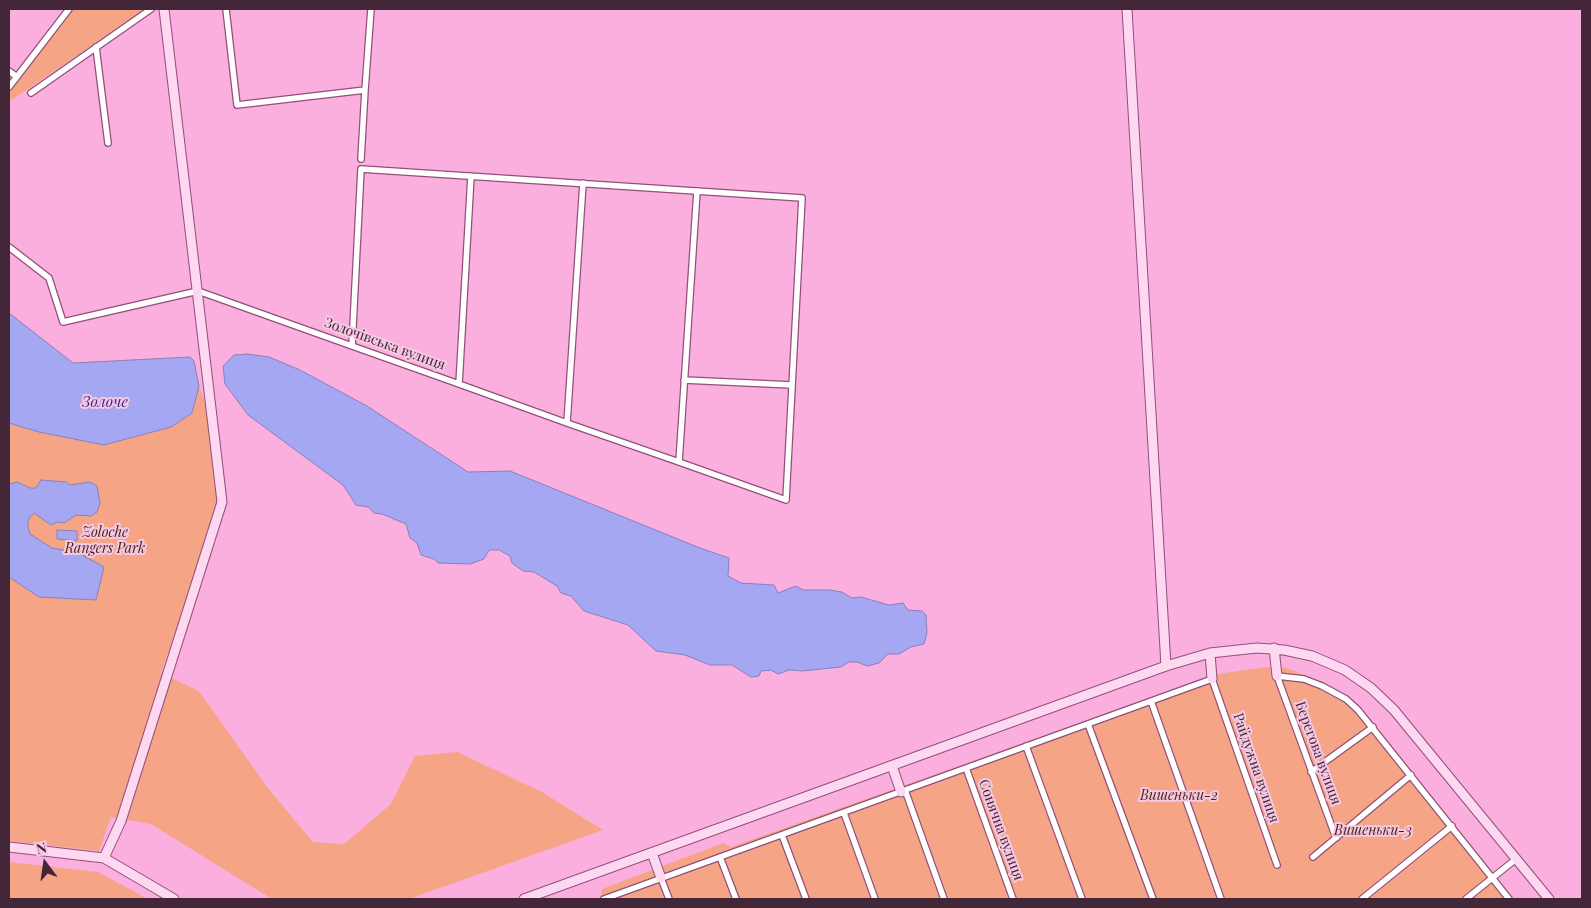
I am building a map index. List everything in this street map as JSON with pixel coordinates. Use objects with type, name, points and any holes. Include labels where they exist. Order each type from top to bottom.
[{"type":"street","points":[[9,88],[69,9]]},
{"type":"street","points":[[30,93],[151,9]]},
{"type":"street","points":[[104,858],[121,821],[222,502],[164,9]]},
{"type":"street","points":[[226,9],[237,105],[365,90]]},
{"type":"street","points":[[361,159],[371,9]]},
{"type":"street","points":[[1127,9],[1166,666]]},
{"type":"street","points":[[96,48],[108,143]]},
{"type":"street","points":[[9,71],[16,77]]},
{"type":"street","points":[[352,346],[361,169],[802,198],[792,385],[684,380]]},
{"type":"street","points":[[459,384],[471,176]]},
{"type":"street","points":[[567,422],[583,183]]},
{"type":"street","points":[[679,462],[697,191]]},
{"type":"street","points":[[9,247],[49,278],[63,322],[198,291]]},
{"type":"street","name":"Золочівська вулиця","points":[[198,291],[786,500],[792,385]]},
{"type":"street","points":[[524,899],[1166,666],[1210,653],[1242,648],[1274,648],[1312,656],[1345,670],[1371,688],[1394,710],[1549,899]]},
{"type":"street","points":[[1274,648],[1276,676],[1304,679],[1322,686],[1346,699],[1373,727],[1509,899]]},
{"type":"street","points":[[604,899],[1212,680],[1210,653]]},
{"type":"street","name":"Берегова вулиця","points":[[1276,676],[1336,838]]},
{"type":"street","name":"Райдужна вулиця","points":[[1212,680],[1277,865]]},
{"type":"street","points":[[1151,702],[1221,899]]},
{"type":"street","points":[[1088,724],[1153,899]]},
{"type":"street","points":[[1311,772],[1373,727]]},
{"type":"street","points":[[1026,746],[1082,899]]},
{"type":"street","points":[[892,766],[944,899]]},
{"type":"street","name":"Сонячна вулиця","points":[[966,768],[1013,899]]},
{"type":"street","points":[[1313,857],[1411,775]]},
{"type":"street","points":[[844,812],[875,899]]},
{"type":"street","points":[[1362,899],[1452,826]]},
{"type":"street","points":[[782,835],[806,899]]},
{"type":"street","points":[[9,847],[104,858],[174,899]]},
{"type":"street","points":[[652,853],[669,899]]},
{"type":"street","points":[[720,857],[736,899]]},
{"type":"street","points":[[1466,899],[1516,859]]},
{"type":"green space","points":[[70,9],[145,9],[9,102],[9,89]]},
{"type":"green space","name":"Zoloche Rangers Park","points":[[199,386],[207,408],[217,495],[216,514],[161,673],[199,691],[267,787],[313,842],[344,844],[391,804],[415,756],[457,752],[542,792],[603,830],[409,899],[272,899],[151,824],[111,817],[99,851],[9,841],[9,423],[39,432],[104,445],[171,427],[192,413]]},
{"type":"green space","name":"Вишеньки-2","points":[[1266,667],[1287,668],[1321,682],[1347,697],[1371,720],[1514,899],[593,899],[601,897],[602,889],[723,843],[731,847],[1195,682],[1210,675]]},
{"type":"green space","points":[[9,862],[98,872],[148,899],[9,899]]},
{"type":"water","name":"Золоче","points":[[9,313],[73,363],[190,357],[194,361],[199,386],[192,413],[171,427],[104,445],[39,432],[9,423]]},
{"type":"water","points":[[247,354],[269,357],[300,370],[367,406],[468,472],[510,471],[729,558],[728,576],[741,583],[774,585],[778,593],[796,586],[803,590],[830,590],[842,592],[852,598],[861,597],[889,605],[903,603],[908,610],[922,611],[926,615],[927,633],[924,644],[911,647],[899,654],[888,654],[879,663],[867,666],[857,662],[849,662],[841,667],[803,671],[789,670],[778,674],[771,670],[761,671],[759,676],[751,677],[732,665],[710,665],[685,655],[656,651],[628,625],[584,611],[571,596],[561,593],[557,586],[534,572],[523,571],[512,563],[510,556],[499,550],[489,550],[484,559],[470,564],[438,563],[434,559],[421,555],[417,543],[410,538],[406,524],[382,514],[374,513],[368,507],[356,505],[343,485],[248,415],[225,384],[223,366],[234,355]]},
{"type":"water","points":[[41,480],[66,482],[70,485],[90,482],[97,486],[100,503],[97,512],[91,516],[76,515],[64,523],[57,522],[51,525],[34,513],[28,520],[30,534],[52,548],[77,552],[104,567],[96,600],[39,597],[9,577],[9,484],[17,482],[30,488],[36,488]]},
{"type":"water","points":[[57,530],[77,531],[77,541],[57,539]]},
{"type":"park label","name":"Вишеньки-3","points":[[1373,831]]}]
